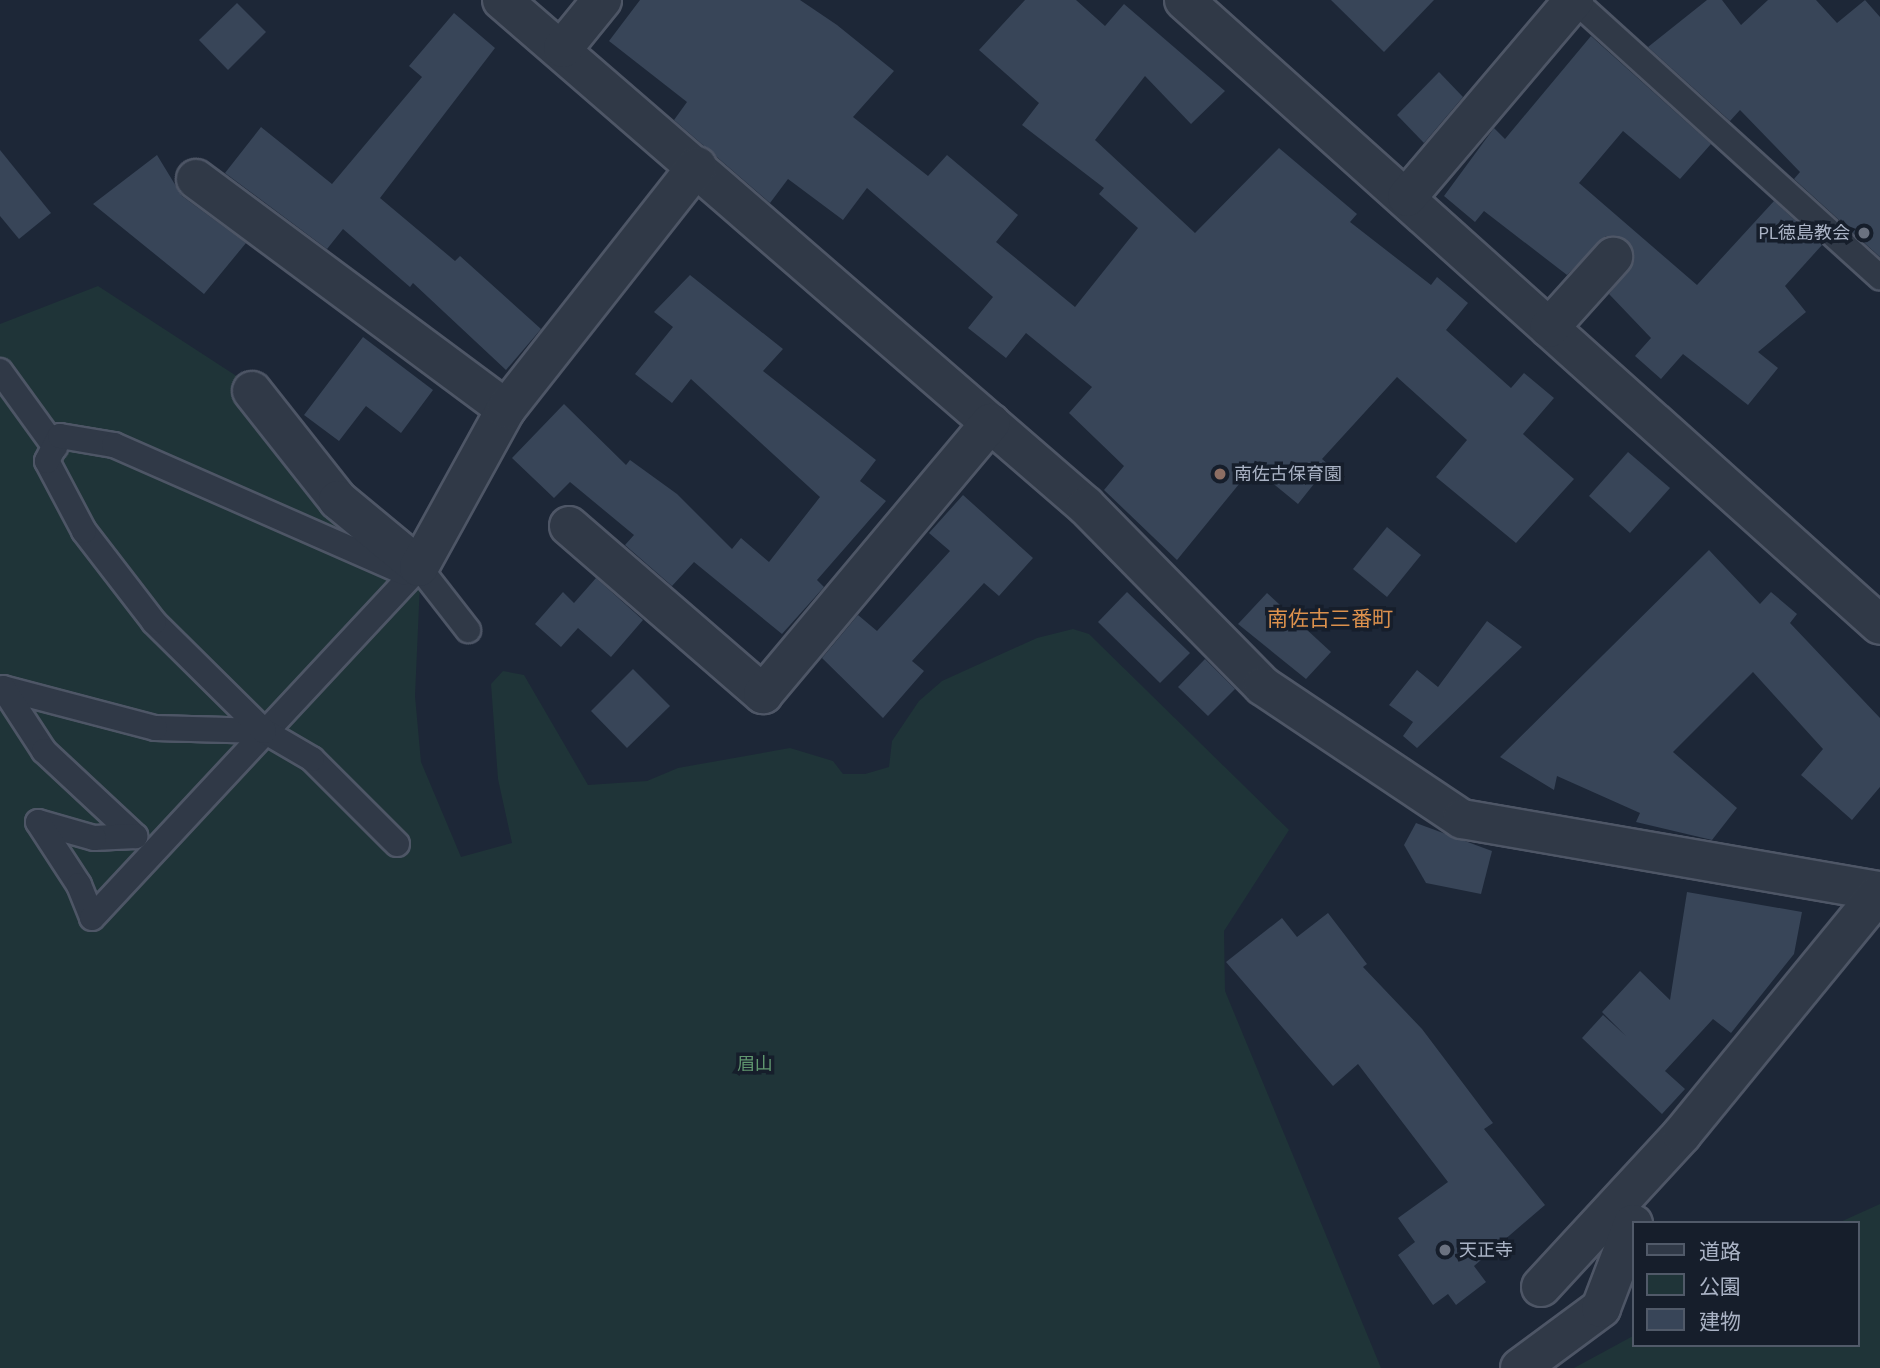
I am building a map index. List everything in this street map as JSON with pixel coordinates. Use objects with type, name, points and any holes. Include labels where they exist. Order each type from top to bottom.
[{"type":"street","points":[[502,0],[562,48],[1086,506],[1263,686],[1462,819],[1880,892]]},
{"type":"street","points":[[562,48],[602,0]]},
{"type":"street","points":[[1184,0],[1407,197],[1880,625]]},
{"type":"street","points":[[1407,197],[1574,0]]},
{"type":"street","points":[[252,391],[338,500],[415,572],[506,409],[697,166]]},
{"type":"street","points":[[196,179],[506,409]]},
{"type":"street","points":[[1549,328],[1613,257]]},
{"type":"street","points":[[569,526],[763,694],[990,423]]},
{"type":"street","points":[[1541,1287],[1637,1182],[1880,892]]},
{"type":"street","points":[[1633,1221],[1637,1182]]},
{"type":"street","points":[[1520,1368],[1601,1308],[1632,1226]]},
{"type":"lane","points":[[1574,0],[1880,277]]},
{"type":"lane","points":[[0,371],[55,447]]},
{"type":"lane","points":[[397,844],[312,759],[264,731],[154,622],[84,531],[47,461],[60,436],[114,445],[415,572],[468,631]]},
{"type":"lane","points":[[264,731],[155,728],[3,688],[44,751],[135,836],[94,838],[38,822],[79,885],[92,918],[415,572]]},
{"type":"green space","name":"眉山","points":[[98,286],[238,377],[297,467],[420,583],[415,696],[421,762],[461,857],[512,843],[498,779],[491,684],[503,671],[524,675],[588,785],[647,781],[678,768],[790,748],[833,761],[843,774],[865,774],[889,767],[892,741],[919,701],[942,681],[1037,638],[1073,629],[1089,634],[1289,830],[1224,931],[1225,991],[1381,1368],[0,1368],[0,324]]},
{"type":"green space","points":[[1880,1204],[1880,1368],[1574,1368],[1632,1337],[1632,1347],[1859,1347],[1859,1221],[1842,1221]]},
{"type":"building","points":[[640,0],[800,0],[837,25],[894,71],[853,117],[928,176],[947,155],[1018,215],[996,242],[1075,307],[1138,228],[1099,194],[1104,188],[1022,125],[1039,103],[979,50],[1025,0],[1076,0],[1105,26],[1124,4],[1225,91],[1191,124],[1145,76],[1095,140],[1195,233],[1279,148],[1357,214],[1350,222],[1431,285],[1437,277],[1468,303],[1446,330],[1511,388],[1524,373],[1554,398],[1523,434],[1574,479],[1516,543],[1436,477],[1467,440],[1397,377],[1322,459],[1329,465],[1298,504],[1253,467],[1177,560],[1104,490],[1124,466],[1069,413],[1092,387],[1026,333],[1006,358],[968,328],[993,297],[867,188],[843,220],[788,179],[770,203],[674,120],[687,102],[609,41]]},
{"type":"building","points":[[1331,0],[1434,0],[1384,52]]},
{"type":"building","points":[[1707,0],[1722,0],[1741,25],[1768,0],[1816,0],[1837,23],[1865,0],[1880,17],[1880,257],[1794,179],[1800,172],[1740,110],[1730,121],[1648,47]]},
{"type":"building","points":[[237,3],[266,32],[228,70],[199,40]]},
{"type":"building","points":[[454,13],[495,48],[380,198],[455,261],[460,256],[541,329],[506,370],[413,283],[410,287],[343,229],[327,249],[225,173],[261,127],[332,184],[422,77],[409,66]]},
{"type":"building","points":[[1591,36],[1711,144],[1680,179],[1623,131],[1579,183],[1697,285],[1774,201],[1822,245],[1785,286],[1806,312],[1758,352],[1778,368],[1748,405],[1683,354],[1661,379],[1635,356],[1651,338],[1609,294],[1634,262],[1627,240],[1606,236],[1567,275],[1484,211],[1475,222],[1444,196],[1494,128],[1505,139]]},
{"type":"building","points":[[1439,72],[1463,97],[1424,143],[1397,115]]},
{"type":"building","points":[[0,150],[51,213],[19,239],[0,216]]},
{"type":"building","points":[[157,155],[182,196],[246,243],[204,294],[93,204]]},
{"type":"building","points":[[690,275],[783,349],[763,371],[876,460],[860,481],[886,501],[817,580],[824,587],[782,634],[694,562],[672,586],[625,545],[634,535],[570,482],[554,498],[512,458],[564,404],[626,465],[630,460],[677,494],[732,549],[741,538],[769,562],[820,497],[691,379],[672,403],[635,374],[673,327],[654,312]]},
{"type":"building","points":[[363,337],[433,390],[401,433],[366,406],[339,441],[304,415]]},
{"type":"building","points":[[1628,452],[1670,488],[1630,533],[1589,496]]},
{"type":"building","points":[[963,495],[1033,558],[999,596],[984,583],[912,661],[924,671],[883,718],[822,658],[858,615],[877,631],[950,551],[929,533]]},
{"type":"building","points":[[1387,527],[1421,555],[1387,597],[1353,569]]},
{"type":"building","points":[[1709,550],[1760,604],[1771,592],[1797,614],[1790,623],[1880,718],[1880,787],[1852,820],[1801,775],[1823,749],[1753,672],[1673,752],[1737,808],[1712,840],[1636,822],[1640,813],[1557,776],[1554,790],[1500,757]]},
{"type":"building","points":[[596,578],[643,620],[611,657],[578,628],[561,647],[535,624],[563,592],[574,603]]},
{"type":"building","points":[[1127,592],[1190,653],[1160,683],[1098,622]]},
{"type":"building","points":[[1267,593],[1331,652],[1306,679],[1238,624]]},
{"type":"building","points":[[1487,621],[1522,647],[1417,748],[1403,736],[1413,722],[1389,705],[1417,670],[1438,687]]},
{"type":"building","points":[[1205,659],[1235,689],[1208,716],[1178,687]]},
{"type":"building","points":[[633,669],[670,706],[627,748],[591,711]]},
{"type":"building","points":[[1416,823],[1492,851],[1481,894],[1426,883],[1404,845]]},
{"type":"building","points":[[1687,892],[1802,912],[1794,954],[1731,1033],[1713,1019],[1665,1071],[1685,1089],[1662,1114],[1582,1038],[1603,1015],[1626,1036],[1602,1012],[1640,971],[1670,1000]]},
{"type":"building","points":[[1328,913],[1367,964],[1363,967],[1422,1029],[1493,1123],[1484,1129],[1545,1205],[1474,1266],[1486,1282],[1456,1305],[1448,1294],[1433,1305],[1398,1255],[1415,1242],[1398,1218],[1448,1182],[1358,1064],[1333,1086],[1226,962],[1282,918],[1297,937]]},
{"type":"place","name":"PL徳島教会","points":[[1864,233]]},
{"type":"place","name":"南佐古保育園","points":[[1220,474]]},
{"type":"place","name":"天正寺","points":[[1445,1250]]},
{"type":"district","name":"南佐古三番町","points":[[1330,619]]}]
